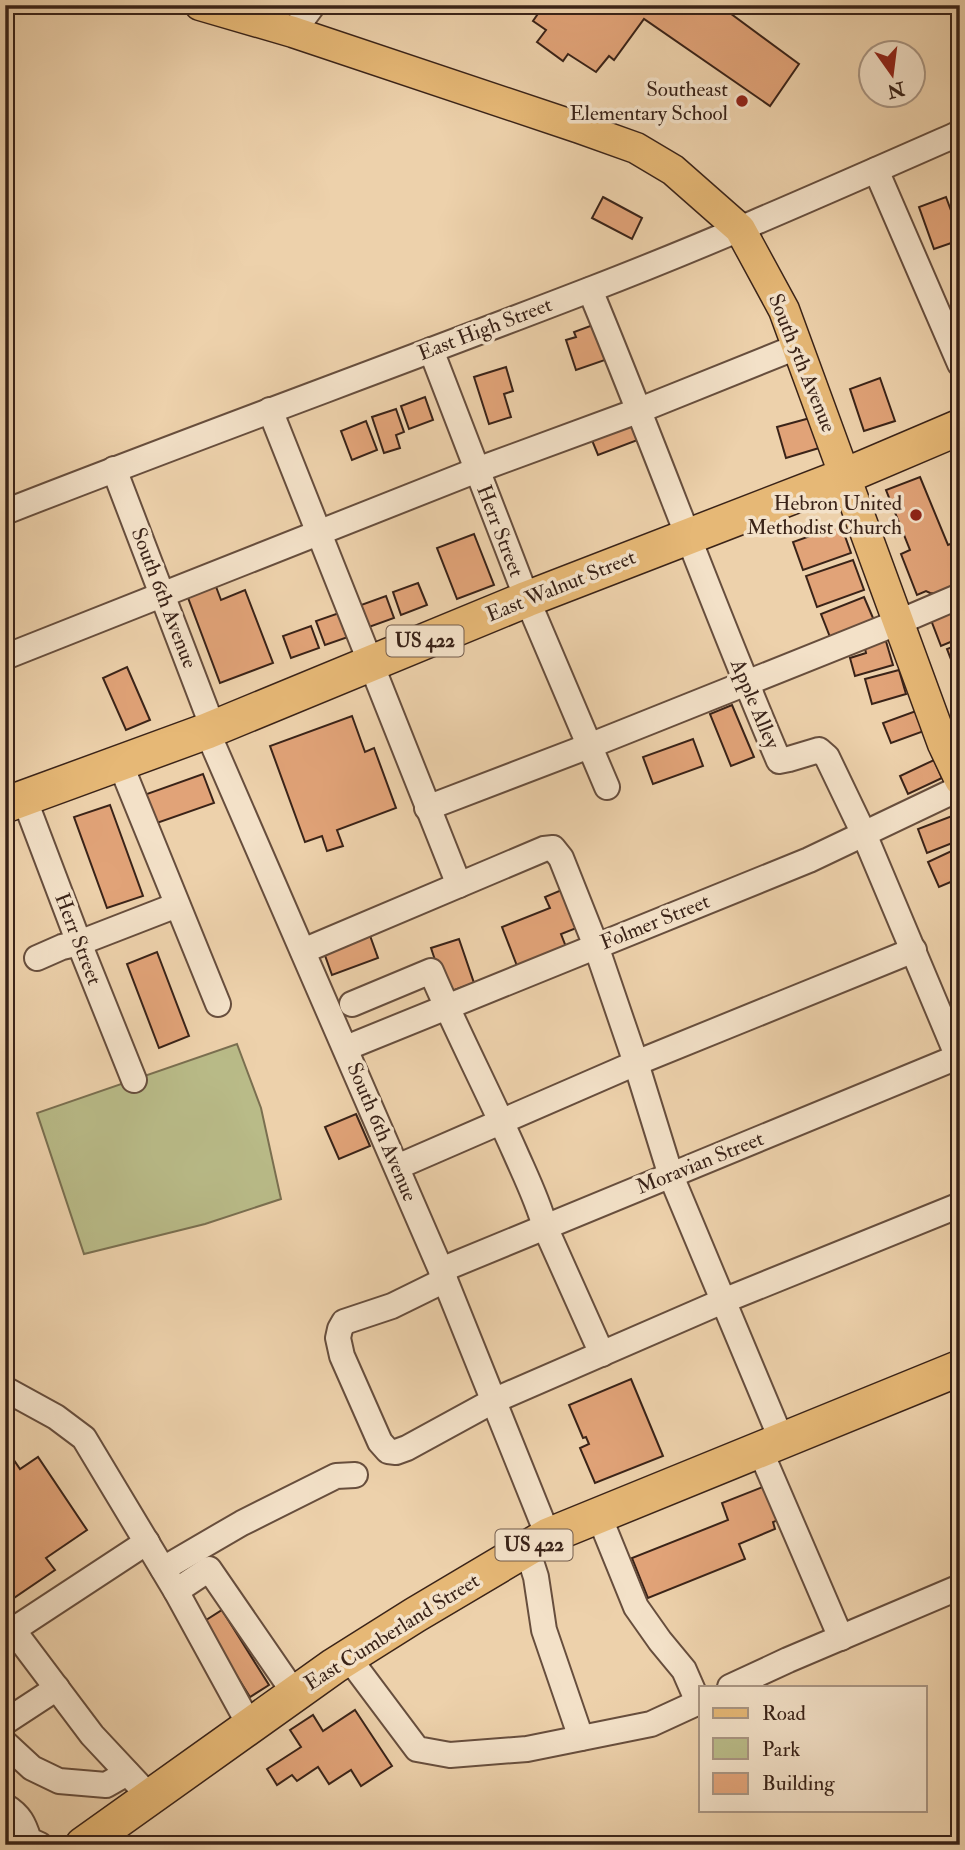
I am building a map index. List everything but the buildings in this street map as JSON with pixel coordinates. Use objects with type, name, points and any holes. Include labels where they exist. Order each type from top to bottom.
[{"type":"highway","name":"East Walnut Street","points":[[15,802],[210,729],[527,599],[845,476],[960,427]]},
{"type":"highway","name":"East Cumberland Street","points":[[93,1838],[140,1790],[250,1726],[348,1657],[415,1615],[538,1543],[960,1368]]},
{"type":"main road","name":"South 5th Avenue","points":[[200,5],[293,32],[636,148],[673,170],[740,229],[784,310],[799,346],[943,744],[960,780]]},
{"type":"street","points":[[293,32],[313,5]]},
{"type":"street","name":"East High Street","points":[[5,512],[590,290],[740,229],[960,133]]},
{"type":"street","points":[[876,170],[960,363]]},
{"type":"street","name":"Apple Alley","points":[[590,290],[779,761],[819,750],[827,757],[864,834],[959,1059]]},
{"type":"street","points":[[5,657],[799,346]]},
{"type":"street","name":"Herr Street","points":[[430,349],[527,599],[607,787]]},
{"type":"street","points":[[270,410],[459,885]]},
{"type":"street","name":"South 6th Avenue","points":[[114,469],[163,595],[210,729],[443,1275],[493,1401],[538,1543],[536,1577],[544,1630],[581,1738]]},
{"type":"street","points":[[427,808],[589,746],[960,596]]},
{"type":"street","points":[[120,763],[218,1004]]},
{"type":"street","name":"Folmer Street","points":[[346,1048],[809,860],[960,788]]},
{"type":"street","name":"Herr Street","points":[[15,802],[79,943],[134,1080]]},
{"type":"street","points":[[303,951],[544,849],[553,848],[561,858],[596,946],[671,1176],[723,1301],[771,1446],[841,1638]]},
{"type":"street","points":[[37,958],[177,905]]},
{"type":"street","points":[[397,1167],[636,1063],[914,950]]},
{"type":"street","points":[[352,1004],[431,971],[502,1122],[602,1354]]},
{"type":"street","name":"Moravian Street","points":[[493,1401],[407,1448],[396,1452],[388,1451],[380,1442],[342,1356],[338,1338],[340,1329],[344,1322],[392,1306],[443,1275],[545,1227],[959,1059]]},
{"type":"street","points":[[493,1401],[723,1301],[960,1205]]},
{"type":"street","points":[[5,1388],[56,1417],[84,1438],[176,1591],[250,1726]]},
{"type":"street","points":[[163,1569],[242,1523],[336,1476],[355,1475]]},
{"type":"street","points":[[348,1657],[417,1749],[450,1755],[527,1749],[651,1724],[699,1702],[684,1670],[636,1607],[599,1516]]},
{"type":"street","points":[[140,1790],[9,1633],[147,1542]]},
{"type":"street","points":[[176,1591],[209,1569],[295,1694]]},
{"type":"street","points":[[732,1686],[960,1587]]},
{"type":"street","points":[[5,1722],[57,1688]]},
{"type":"street","points":[[5,1743],[32,1768],[59,1781],[140,1790]]},
{"type":"street","points":[[5,1806],[18,1814],[30,1843]]},
{"type":"green space","points":[[237,1044],[261,1108],[281,1199],[205,1224],[84,1254],[37,1113]]},
{"type":"place","name":"Southeast Elementary School","points":[[742,101]]},
{"type":"place","name":"Hebron United Methodist Church","points":[[916,515]]}]
